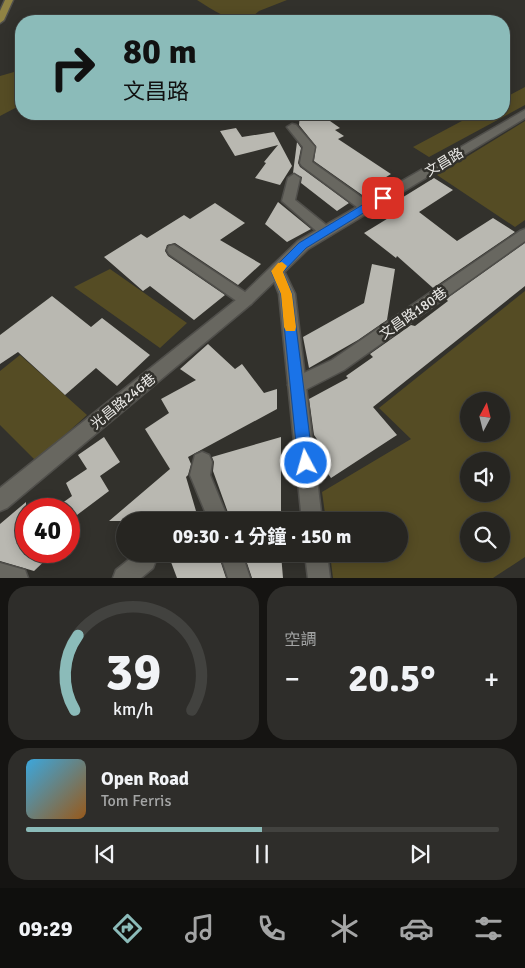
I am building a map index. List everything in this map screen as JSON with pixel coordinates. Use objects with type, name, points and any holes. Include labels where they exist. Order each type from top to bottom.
[{"type":"main road","points":[[0,20],[9,0]]},
{"type":"street","name":"文昌路","points":[[277,271],[303,245],[434,169],[525,113]]},
{"type":"street","points":[[292,127],[310,147],[306,163],[366,207]]},
{"type":"street","points":[[294,178],[288,201],[326,232]]},
{"type":"street","name":"文昌路180巷","points":[[297,385],[338,365],[525,234]]},
{"type":"street","points":[[174,250],[246,300]]},
{"type":"street","points":[[277,271],[286,294],[311,512]]},
{"type":"street","name":"光昌路246巷","points":[[0,501],[246,300],[277,271]]},
{"type":"street","points":[[202,462],[200,475],[215,512]]},
{"type":"street","points":[[124,578],[142,562]]},
{"type":"street","points":[[234,562],[239,578]]},
{"type":"street","points":[[317,562],[319,578]]},
{"type":"street","points":[[0,574],[17,578]]},
{"type":"shaded area","points":[[197,0],[287,0],[259,11],[254,15],[223,15]]},
{"type":"shaded area","points":[[15,72],[15,108],[0,116],[0,76]]},
{"type":"shaded area","points":[[525,87],[525,105],[510,113],[510,95]]},
{"type":"shaded area","points":[[464,120],[497,120],[429,157],[413,147]]},
{"type":"shaded area","points":[[525,121],[525,220],[515,227],[437,175]]},
{"type":"shaded area","points":[[110,269],[187,323],[160,348],[74,287]]},
{"type":"shaded area","points":[[525,291],[525,557],[493,578],[333,578],[331,562],[408,562],[408,512],[325,512],[322,492],[411,439],[379,408]]},
{"type":"shaded area","points":[[20,355],[87,415],[36,461],[0,425],[0,371]]},
{"type":"building","points":[[299,120],[329,120],[340,128],[335,130],[344,136],[338,139],[391,174],[378,182],[386,188],[372,196],[370,194],[365,197],[314,161],[316,146],[299,125]]},
{"type":"building","points":[[236,128],[242,137],[274,132],[292,166],[280,185],[255,178],[266,163],[264,162],[278,145],[235,156],[220,131]]},
{"type":"building","points":[[297,142],[301,148],[298,163],[300,167],[349,203],[337,211],[301,183],[302,177],[293,173]]},
{"type":"building","points":[[434,178],[453,190],[419,212],[457,241],[493,218],[515,232],[433,288],[397,256],[396,258],[364,233],[395,214],[384,205],[398,197],[400,199]]},
{"type":"building","points":[[278,202],[311,229],[287,242],[265,224]]},
{"type":"building","points":[[215,203],[245,223],[220,240],[261,264],[238,285],[175,243],[167,245],[165,251],[168,256],[225,295],[194,320],[150,286],[143,291],[104,257],[141,234],[147,238],[184,215],[190,219]]},
{"type":"building","points":[[525,243],[525,286],[373,407],[397,435],[331,478],[320,462],[324,459],[315,445],[319,442],[314,435],[309,399],[348,378],[346,376],[373,357],[370,354],[411,325],[415,326],[448,301],[446,299]]},
{"type":"building","points":[[372,264],[395,269],[387,320],[358,340],[309,368],[303,337],[364,303]]},
{"type":"building","points":[[52,296],[91,327],[102,318],[150,355],[117,386],[96,368],[65,395],[18,352],[0,364],[0,335]]},
{"type":"building","points":[[208,344],[235,369],[242,364],[264,393],[277,389],[277,409],[188,457],[191,464],[186,477],[196,512],[120,512],[170,469],[145,429],[169,413],[161,399],[196,380],[180,369]]},
{"type":"building","points":[[104,437],[120,462],[100,476],[109,491],[80,513],[80,498],[69,498],[72,496],[66,483],[87,469],[78,455]]},
{"type":"building","points":[[281,437],[281,512],[228,512],[213,471],[214,462],[212,457]]},
{"type":"building","points":[[15,511],[15,563],[42,563],[34,571],[0,561],[0,524]]},
{"type":"building","points":[[116,515],[116,521],[109,521]]},
{"type":"building","points":[[171,562],[221,562],[226,578],[177,578]]},
{"type":"building","points":[[247,562],[282,562],[283,578],[252,578]]},
{"type":"slow traffic","points":[[282,266],[277,271],[286,294],[290,327]]},
{"type":"route","points":[[306,463],[286,294],[277,271],[303,245],[383,198]]}]
